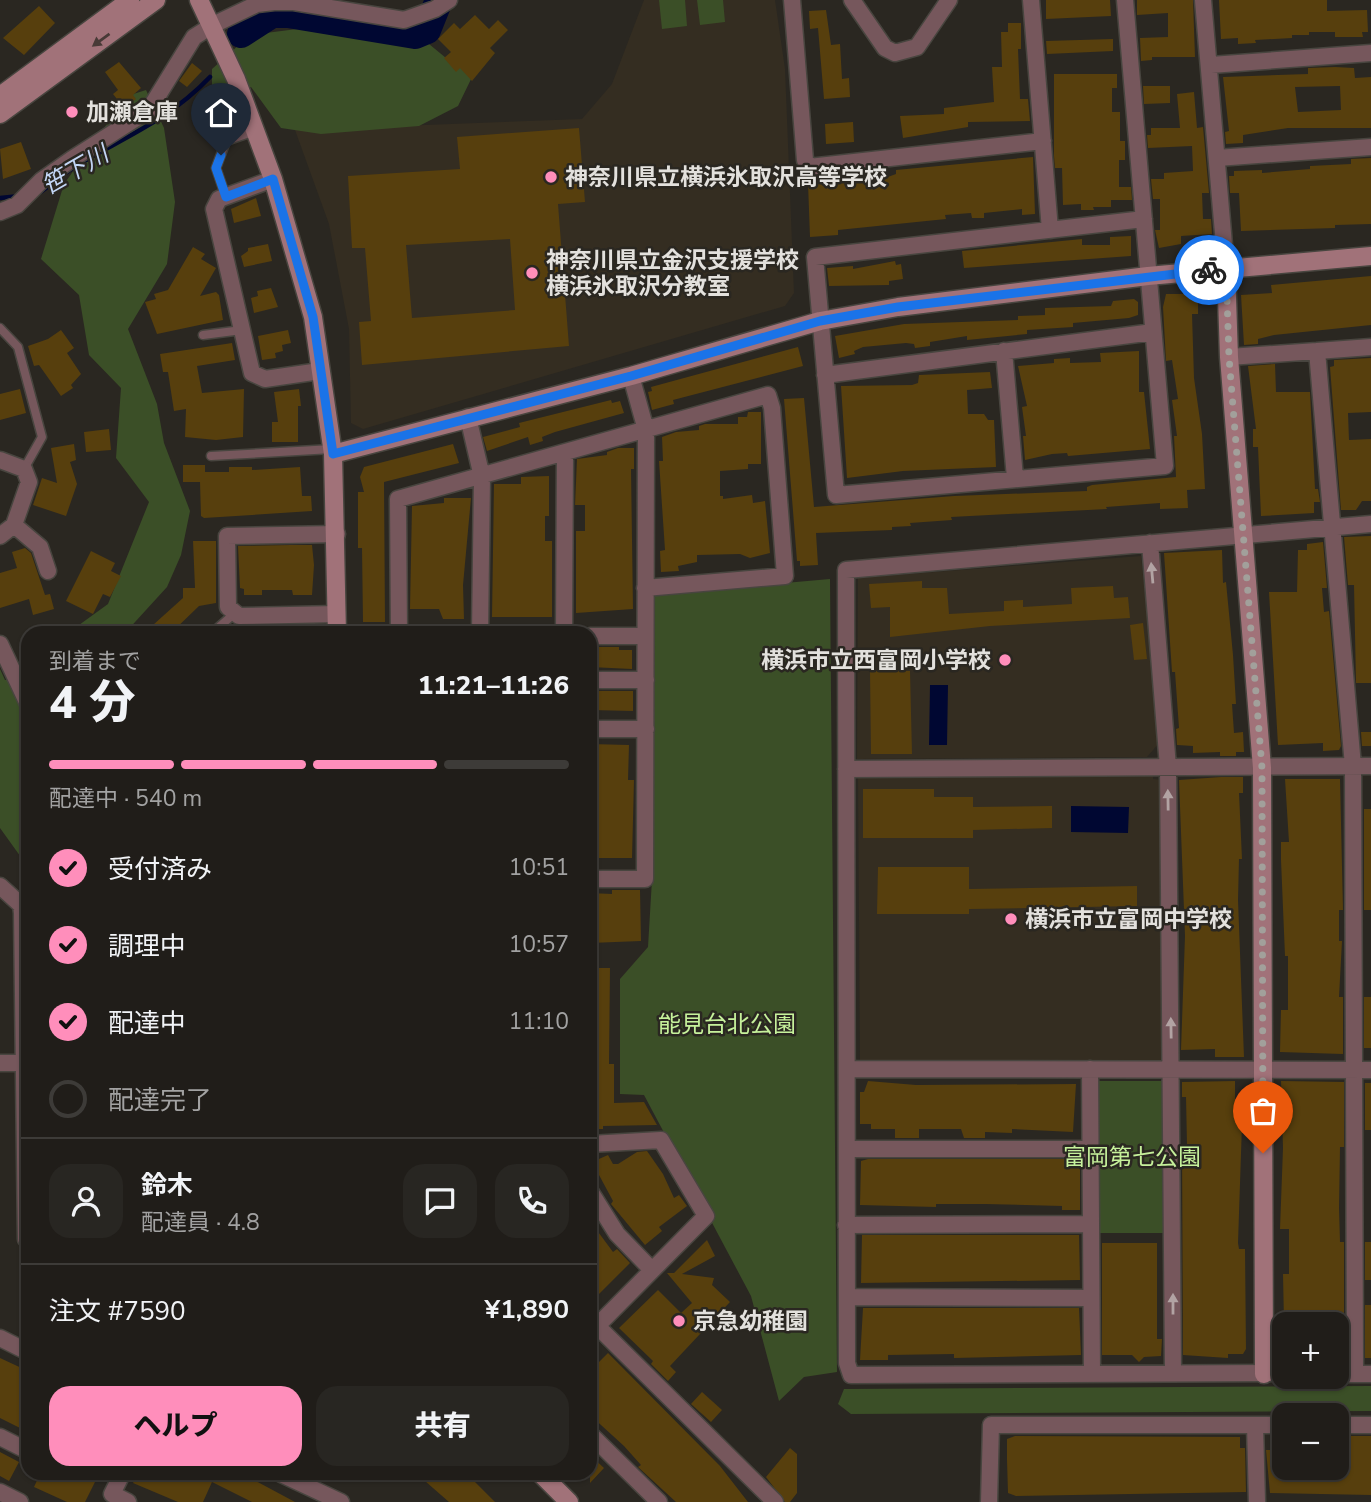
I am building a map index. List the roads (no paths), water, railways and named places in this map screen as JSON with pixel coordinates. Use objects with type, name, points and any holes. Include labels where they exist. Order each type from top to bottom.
[{"type":"street","points":[[0,96],[130,0]]},
{"type":"street","points":[[0,114],[156,0]]},
{"type":"street","points":[[199,0],[213,25],[256,131],[273,179],[313,317],[332,452],[337,534],[337,626]]},
{"type":"street","points":[[0,212],[17,205],[42,180],[149,110],[194,37],[257,4],[294,2],[404,20],[421,15],[449,0]]},
{"type":"street","points":[[793,0],[805,160],[810,167],[1043,141]]},
{"type":"street","points":[[852,0],[885,48],[895,53],[917,47],[949,0]]},
{"type":"street","points":[[1031,0],[1050,230]]},
{"type":"street","points":[[1125,0],[1149,276],[1153,332],[1165,466],[836,495],[815,257],[1144,219]]},
{"type":"street","points":[[1203,0],[1211,65],[1226,268],[1229,357],[1262,768],[1264,1374]]},
{"type":"street","points":[[1211,65],[1371,53]]},
{"type":"street","points":[[1217,158],[1371,147]]},
{"type":"street","points":[[273,179],[219,199],[214,209],[252,373],[265,379],[320,371]]},
{"type":"street","points":[[332,452],[631,376],[820,321],[898,307],[1149,276],[1371,256]]},
{"type":"street","points":[[825,375],[1153,332]]},
{"type":"street","points":[[1229,357],[1371,347]]},
{"type":"street","points":[[1004,351],[1015,478]]},
{"type":"street","points":[[1317,351],[1353,766],[1363,1070],[1363,1374]]},
{"type":"street","points":[[597,878],[645,879],[646,430],[631,376]]},
{"type":"street","points":[[399,626],[398,499],[768,395],[772,408],[785,576],[645,588]]},
{"type":"street","points":[[468,417],[482,477],[481,626]]},
{"type":"street","points":[[564,626],[565,453]]},
{"type":"street","points":[[0,460],[24,469],[29,482],[14,525],[0,536]]},
{"type":"street","points":[[1272,1374],[851,1375],[847,1363],[846,1225],[846,570],[1371,524]]},
{"type":"street","points":[[14,525],[40,547],[48,571]]},
{"type":"street","points":[[337,534],[227,536],[228,607],[239,616],[337,614]]},
{"type":"street","points":[[1150,543],[1168,767],[1173,1372]]},
{"type":"street","points":[[597,635],[645,636]]},
{"type":"street","points":[[0,644],[21,689]]},
{"type":"street","points":[[597,680],[646,680]]},
{"type":"street","points":[[597,729],[646,729]]},
{"type":"street","points":[[846,769],[1371,766]]},
{"type":"street","points":[[0,886],[21,905]]},
{"type":"street","points":[[0,1063],[21,1063]]},
{"type":"street","points":[[848,1069],[1363,1070]]},
{"type":"street","points":[[1090,1069],[1092,1373]]},
{"type":"street","points":[[597,1144],[660,1140],[706,1216],[597,1320]]},
{"type":"street","points":[[848,1149],[1090,1149]]},
{"type":"street","points":[[597,1202],[617,1234],[650,1269]]},
{"type":"street","points":[[846,1225],[1089,1224]]},
{"type":"street","points":[[847,1297],[1091,1298]]},
{"type":"street","points":[[597,1330],[775,1502]]},
{"type":"street","points":[[0,1338],[21,1348]]},
{"type":"street","points":[[989,1502],[991,1425],[1272,1425]]},
{"type":"street","points":[[1255,1425],[1257,1502]]},
{"type":"street","points":[[1349,1425],[1371,1425]]},
{"type":"street","points":[[0,1437],[21,1448]]},
{"type":"street","points":[[597,1441],[659,1502]]},
{"type":"street","points":[[119,1480],[112,1494],[128,1502]]},
{"type":"street","points":[[294,1480],[341,1502]]},
{"type":"street","points":[[547,1480],[569,1502]]},
{"type":"street","points":[[0,1492],[20,1502]]},
{"type":"lane","points":[[226,197],[216,168],[226,141],[256,131]]},
{"type":"lane","points":[[0,328],[19,347],[42,437],[24,469]]},
{"type":"lane","points":[[203,335],[243,330]]},
{"type":"lane","points":[[211,456],[332,452]]},
{"type":"lane","points":[[220,626],[235,613]]},
{"type":"water","points":[[930,685],[948,685],[947,745],[929,745]]},
{"type":"water","points":[[1071,806],[1129,807],[1128,833],[1071,832]]},
{"type":"waterway","name":"笹下川","points":[[241,34],[272,14],[288,14],[415,35],[427,30],[439,0]]},
{"type":"waterway","name":"笹下川","points":[[39,193],[74,167],[164,116],[210,77]]},
{"type":"waterway","name":"笹下川","points":[[0,198],[20,196]]},
{"type":"place","name":"加瀬倉庫","points":[[72,112]]},
{"type":"place","name":"神奈川県立横浜氷取沢高等学校","points":[[551,177]]},
{"type":"place","name":"神奈川県立金沢支援学校 横浜氷取沢分教室","points":[[532,273]]},
{"type":"place","name":"横浜市立西富岡小学校","points":[[1005,660]]},
{"type":"place","name":"横浜市立富岡中学校","points":[[1011,919]]},
{"type":"place","name":"京急幼稚園","points":[[679,1321]]},
{"type":"park label","name":"能見台北公園","points":[[727,1024]]},
{"type":"park label","name":"富岡第七公園","points":[[1132,1157]]}]
